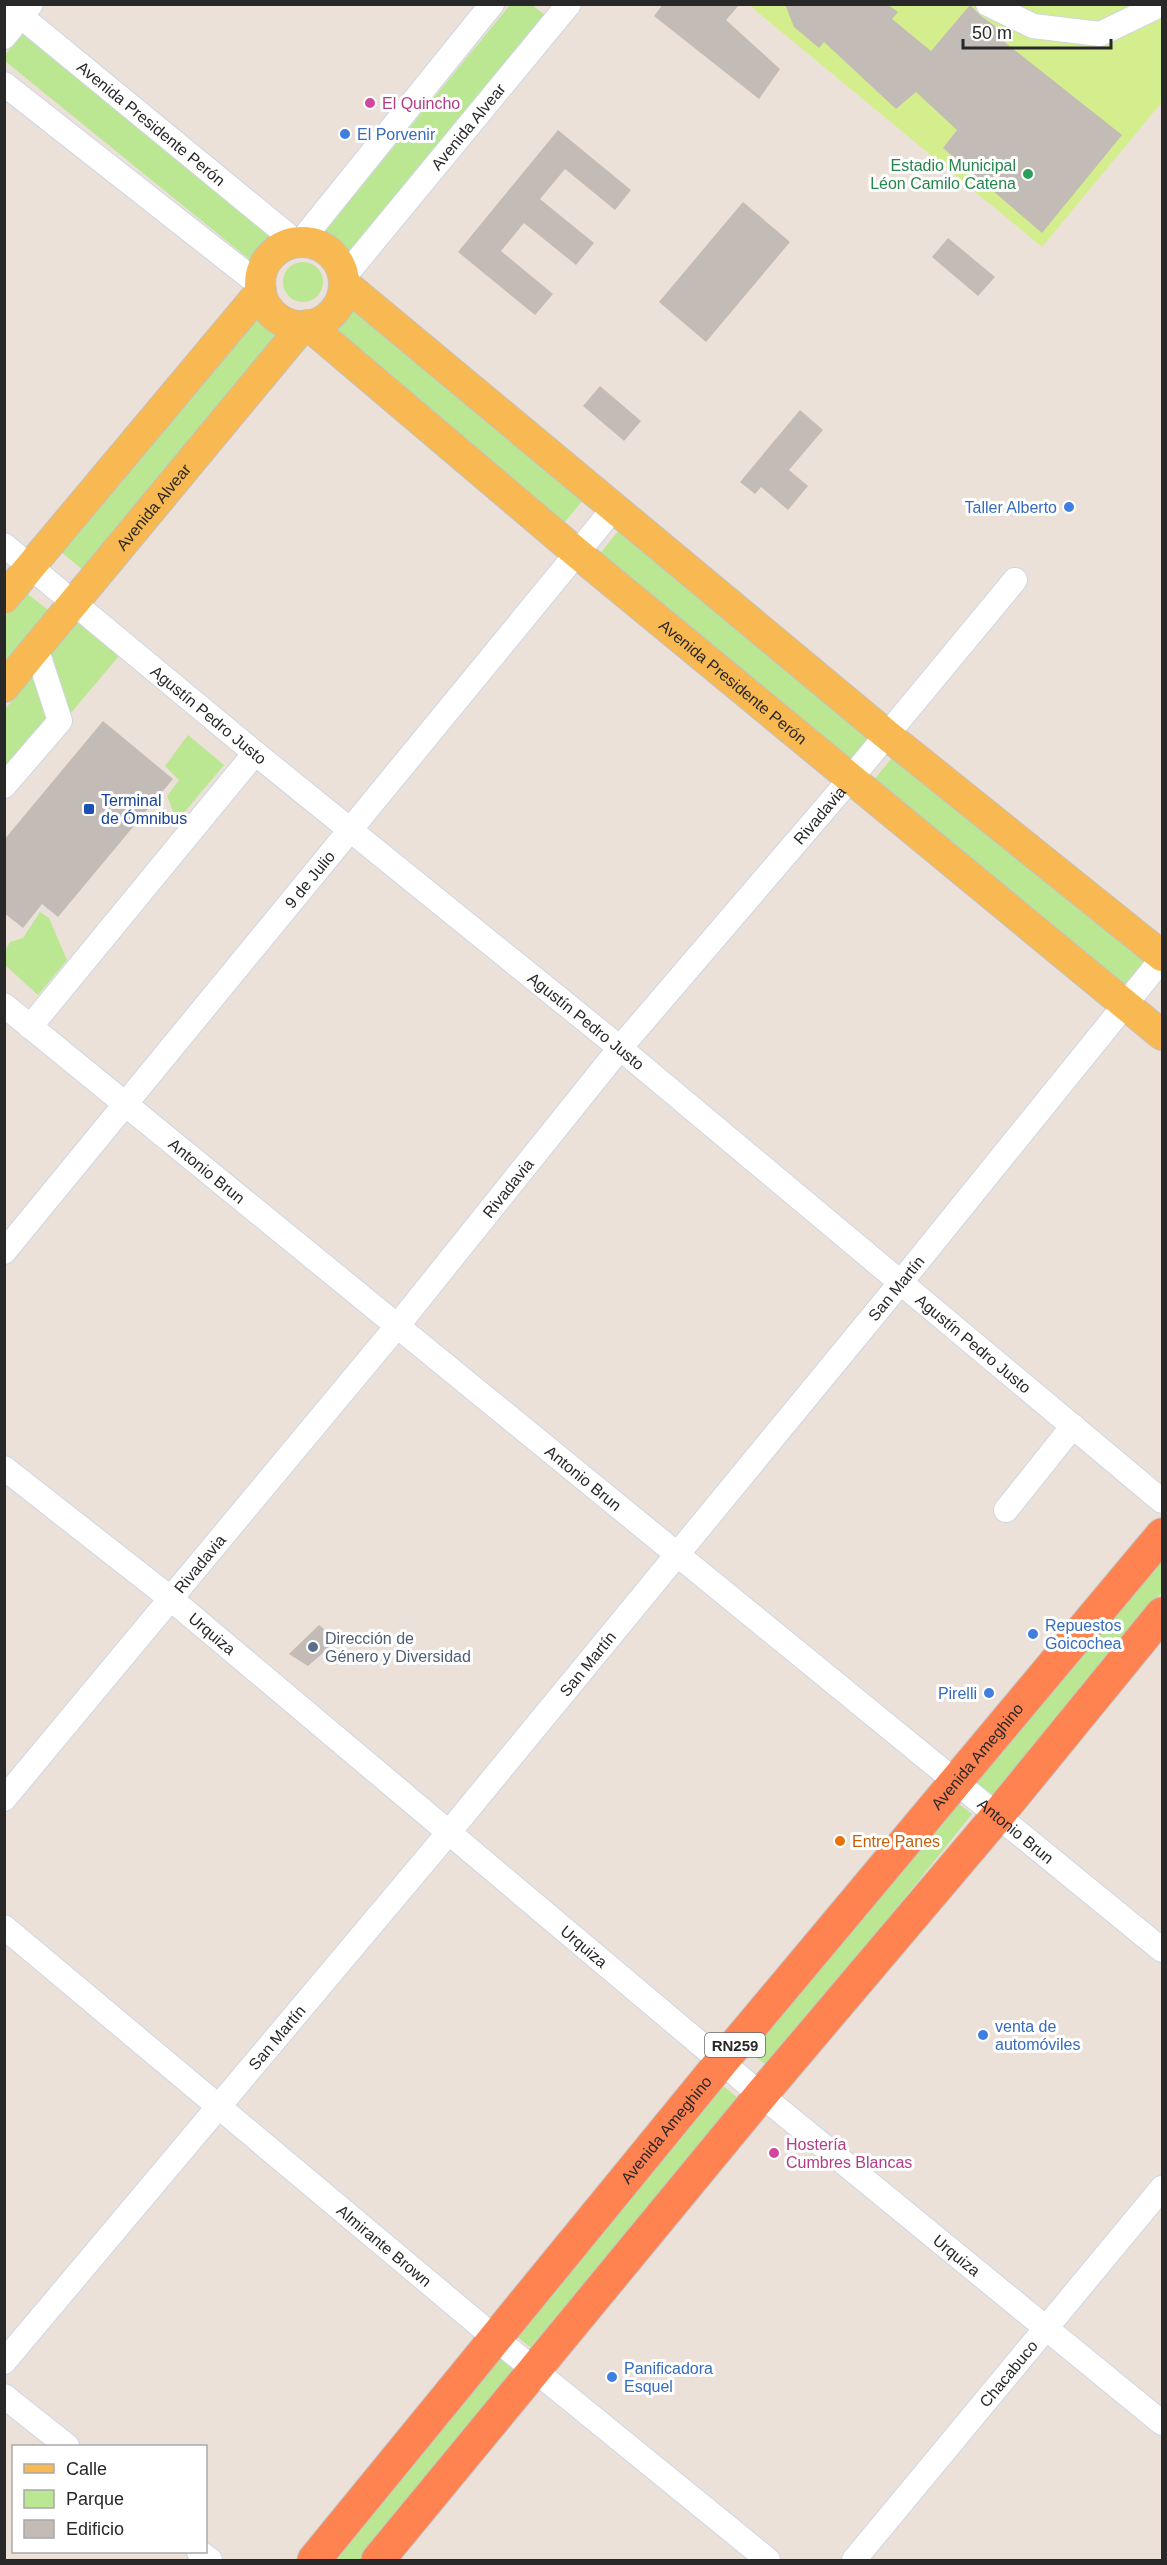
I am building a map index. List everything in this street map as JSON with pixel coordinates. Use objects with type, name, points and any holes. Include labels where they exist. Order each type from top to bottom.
[{"type":"highway","name":"Avenida Ameghino","points":[[314,2560],[722,2061],[1162,1535]]},
{"type":"highway","name":"RN259","points":[[378,2560],[761,2095],[998,1815],[1162,1614]]},
{"type":"main road","points":[[298,242],[322,246],[331,252],[339,261],[344,281],[339,305],[332,314],[322,321],[305,326],[290,324],[272,314],[260,288],[264,265],[270,256],[278,249],[298,242]]},
{"type":"main road","points":[[344,281],[887,735],[1162,958]]},
{"type":"main road","points":[[4,598],[260,288]]},
{"type":"main road","name":"Avenida Presidente Perón","points":[[305,326],[1162,1035]]},
{"type":"main road","name":"Avenida Alvear","points":[[4,687],[305,326]]},
{"type":"street","points":[[298,242],[492,4]]},
{"type":"street","points":[[988,4],[1033,26],[1100,34],[1161,4]]},
{"type":"street","name":"Avenida Alvear","points":[[344,281],[567,5]]},
{"type":"street","points":[[4,37],[20,9]]},
{"type":"street","name":"Avenida Presidente Perón","points":[[20,9],[298,242]]},
{"type":"street","points":[[4,84],[260,288]]},
{"type":"street","name":"9 de Julio","points":[[4,1252],[614,508]]},
{"type":"street","name":"Agustín Pedro Justo","points":[[4,545],[255,753],[620,1048],[1162,1501]]},
{"type":"street","name":"Rivadavia","points":[[4,1799],[398,1325],[620,1048],[852,777],[1016,580]]},
{"type":"street","points":[[4,786],[60,721],[36,648]]},
{"type":"street","points":[[30,1027],[255,753]]},
{"type":"street","name":"San Martín","points":[[4,2362],[450,1831],[1127,1005],[1162,958]]},
{"type":"street","name":"Antonio Brun","points":[[4,1005],[1162,1950]]},
{"type":"street","points":[[1006,1510],[1073,1426]]},
{"type":"street","name":"Urquiza","points":[[4,1468],[170,1598],[450,1831],[761,2095],[1162,2423]]},
{"type":"street","name":"Almirante Brown","points":[[4,1927],[495,2338],[768,2560]]},
{"type":"street","name":"Chacabuco","points":[[854,2560],[1162,2188]]},
{"type":"street","points":[[4,2396],[66,2445]]},
{"type":"green space","points":[[510,5],[532,5],[545,15],[350,253],[324,232]]},
{"type":"green space","name":"Estadio Municipal Léon Camilo Catena","points":[[749,5],[1162,5],[1162,102],[1042,247]]},
{"type":"green space","points":[[23,33],[277,238],[255,264],[5,61],[4,56]]},
{"type":"green space","points":[[303,262],[317,268],[323,282],[317,296],[303,302],[289,296],[283,282],[289,268]]},
{"type":"green space","points":[[347,306],[583,500],[564,523],[328,330]]},
{"type":"green space","points":[[256,314],[283,335],[88,574],[61,552]]},
{"type":"green space","points":[[619,530],[872,736],[851,762],[598,556]]},
{"type":"green space","points":[[25,592],[52,613],[5,671],[5,617]]},
{"type":"green space","points":[[78,622],[119,656],[5,791],[5,709]]},
{"type":"green space","points":[[188,735],[224,765],[177,821],[167,796],[179,780],[165,766]]},
{"type":"green space","points":[[895,754],[1147,960],[1126,986],[873,781]]},
{"type":"green space","points":[[40,912],[49,918],[67,960],[38,995],[5,965],[5,951],[10,942],[23,938]]},
{"type":"green space","points":[[1162,1552],[1162,1592],[996,1799],[976,1783]]},
{"type":"green space","points":[[952,1799],[972,1814],[769,2067],[749,2052]]},
{"type":"green space","points":[[718,2082],[738,2098],[535,2351],[515,2335]]},
{"type":"green space","points":[[499,2351],[518,2366],[362,2560],[330,2560]]},
{"type":"building","points":[[663,4],[740,4],[726,20],[780,69],[759,99],[654,16]]},
{"type":"building","points":[[785,4],[887,4],[898,12],[892,19],[931,51],[970,5],[1002,31],[997,36],[1122,135],[1042,233],[943,148],[957,130],[916,92],[896,109],[824,42],[819,48],[794,27]]},
{"type":"building","points":[[558,130],[631,190],[615,210],[565,169],[540,199],[594,243],[576,265],[524,223],[501,251],[553,294],[535,315],[458,252]]},
{"type":"building","points":[[743,202],[790,242],[706,342],[659,302]]},
{"type":"building","points":[[948,238],[995,277],[978,296],[932,257]]},
{"type":"building","points":[[600,386],[641,421],[624,441],[583,406]]},
{"type":"building","points":[[800,410],[823,430],[789,470],[808,486],[788,510],[761,487],[755,494],[740,482]]},
{"type":"building","name":"Terminal de Ómnibus","points":[[103,721],[173,779],[58,917],[42,904],[23,928],[4,913],[4,840]]},
{"type":"building","name":"Dirección de Género y Diversidad","points":[[319,1625],[338,1640],[308,1666],[289,1654]]},
{"type":"place","name":"El Quincho","points":[[370,103]]},
{"type":"place","name":"El Porvenir","points":[[345,134]]},
{"type":"place","name":"Estadio Municipal Léon Camilo Catena","points":[[1028,174]]},
{"type":"place","name":"Taller Alberto","points":[[1069,507]]},
{"type":"place","name":"Terminal de Ómnibus","points":[[89,809]]},
{"type":"place","name":"Repuestos Goicochea","points":[[1033,1634]]},
{"type":"place","name":"Dirección de Género y Diversidad","points":[[313,1647]]},
{"type":"place","name":"Pirelli","points":[[989,1693]]},
{"type":"place","name":"Entre Panes","points":[[840,1841]]},
{"type":"place","name":"venta de automóviles","points":[[983,2035]]},
{"type":"place","name":"Hostería Cumbres Blancas","points":[[774,2153]]},
{"type":"place","name":"Panificadora Esquel","points":[[612,2377]]}]
